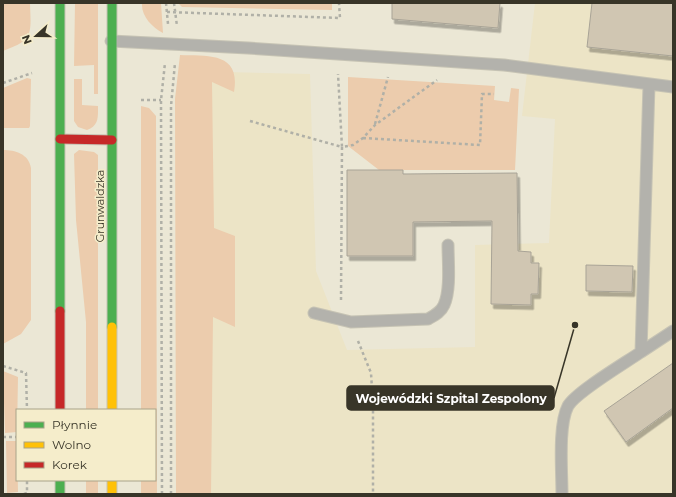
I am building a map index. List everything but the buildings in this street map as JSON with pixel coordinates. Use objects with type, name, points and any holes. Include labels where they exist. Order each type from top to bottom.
[{"type":"main road","points":[[60,3],[60,409]]},
{"type":"main road","name":"Grunwaldzka","points":[[112,3],[112,409]]},
{"type":"main road","points":[[60,139],[112,140]]},
{"type":"main road","points":[[60,481],[60,494]]},
{"type":"main road","points":[[112,481],[112,494]]},
{"type":"lane","points":[[111,42],[173,44],[457,62],[504,66],[673,87]]},
{"type":"lane","points":[[641,352],[649,84]]},
{"type":"lane","points":[[314,313],[347,321],[428,319],[438,314],[445,304],[447,289],[448,245]]},
{"type":"lane","points":[[562,494],[562,423],[568,406],[579,394],[673,332]]},
{"type":"lane","points":[[562,482],[568,494]]},
{"type":"path","points":[[166,3],[173,44],[170,106],[171,494]]},
{"type":"path","points":[[162,494],[161,100],[173,44],[178,34],[174,3]]},
{"type":"path","points":[[167,12],[340,18],[340,3]]},
{"type":"path","points":[[337,55],[342,147],[340,310],[347,321],[371,374],[373,405],[373,494]]},
{"type":"path","points":[[375,125],[394,58]]},
{"type":"path","points":[[250,121],[342,147],[353,145],[363,138],[375,125],[434,82],[457,62]]},
{"type":"path","points":[[3,83],[32,73]]},
{"type":"path","points":[[363,138],[480,145],[482,94],[494,94]]},
{"type":"path","points":[[140,100],[161,100]]},
{"type":"path","points":[[3,366],[26,373],[27,409]]},
{"type":"path","points":[[3,437],[16,437]]},
{"type":"path","points":[[24,494],[27,493],[27,481]]},
{"type":"shaded area","points":[[3,3],[30,3],[31,22],[30,29],[25,39],[13,47],[3,51]]},
{"type":"shaded area","points":[[75,3],[98,3],[98,94],[94,94],[94,65],[74,66]]},
{"type":"shaded area","points":[[142,3],[161,3],[163,33],[155,28],[145,17]]},
{"type":"shaded area","points":[[178,3],[332,3],[332,10],[182,7]]},
{"type":"shaded area","points":[[535,3],[673,3],[673,494],[182,494],[185,71],[310,74],[316,271],[347,350],[475,347],[475,245],[549,243],[555,119],[522,116]]},
{"type":"shaded area","points":[[180,55],[220,59],[227,63],[232,69],[235,79],[234,92],[212,82],[214,228],[235,236],[235,327],[213,317],[211,494],[176,494],[175,99]]},
{"type":"shaded area","points":[[348,77],[495,86],[494,100],[509,102],[511,88],[519,89],[515,170],[379,170],[348,146]]},
{"type":"shaded area","points":[[27,78],[31,79],[30,126],[29,128],[3,128],[3,88]]},
{"type":"shaded area","points":[[74,79],[82,79],[82,105],[98,106],[98,117],[96,124],[87,130],[78,127],[74,121]]},
{"type":"shaded area","points":[[141,106],[149,108],[156,116],[157,494],[141,494],[141,481],[156,481],[156,409],[141,409]]},
{"type":"shaded area","points":[[3,150],[21,154],[30,163],[31,168],[31,320],[21,334],[3,344]]},
{"type":"shaded area","points":[[79,150],[94,152],[98,155],[98,409],[86,409],[86,322],[76,220],[74,154]]},
{"type":"shaded area","points":[[3,371],[18,377],[16,432],[5,433]]},
{"type":"shaded area","points":[[6,441],[16,441],[16,481],[18,481],[18,492],[7,493]]},
{"type":"shaded area","points":[[86,481],[98,481],[98,494],[86,494]]},
{"type":"traffic: fast","points":[[60,3],[60,311]]},
{"type":"traffic: fast","points":[[112,3],[112,327]]},
{"type":"traffic: fast","points":[[60,481],[60,494]]},
{"type":"traffic: slow","points":[[112,327],[112,409]]},
{"type":"traffic: slow","points":[[112,481],[112,494]]},
{"type":"traffic: jam","points":[[60,139],[112,140]]},
{"type":"traffic: jam","points":[[60,311],[60,409]]},
{"type":"place","name":"Wojewódzki Szpital Zespolony","points":[[575,325]]}]
